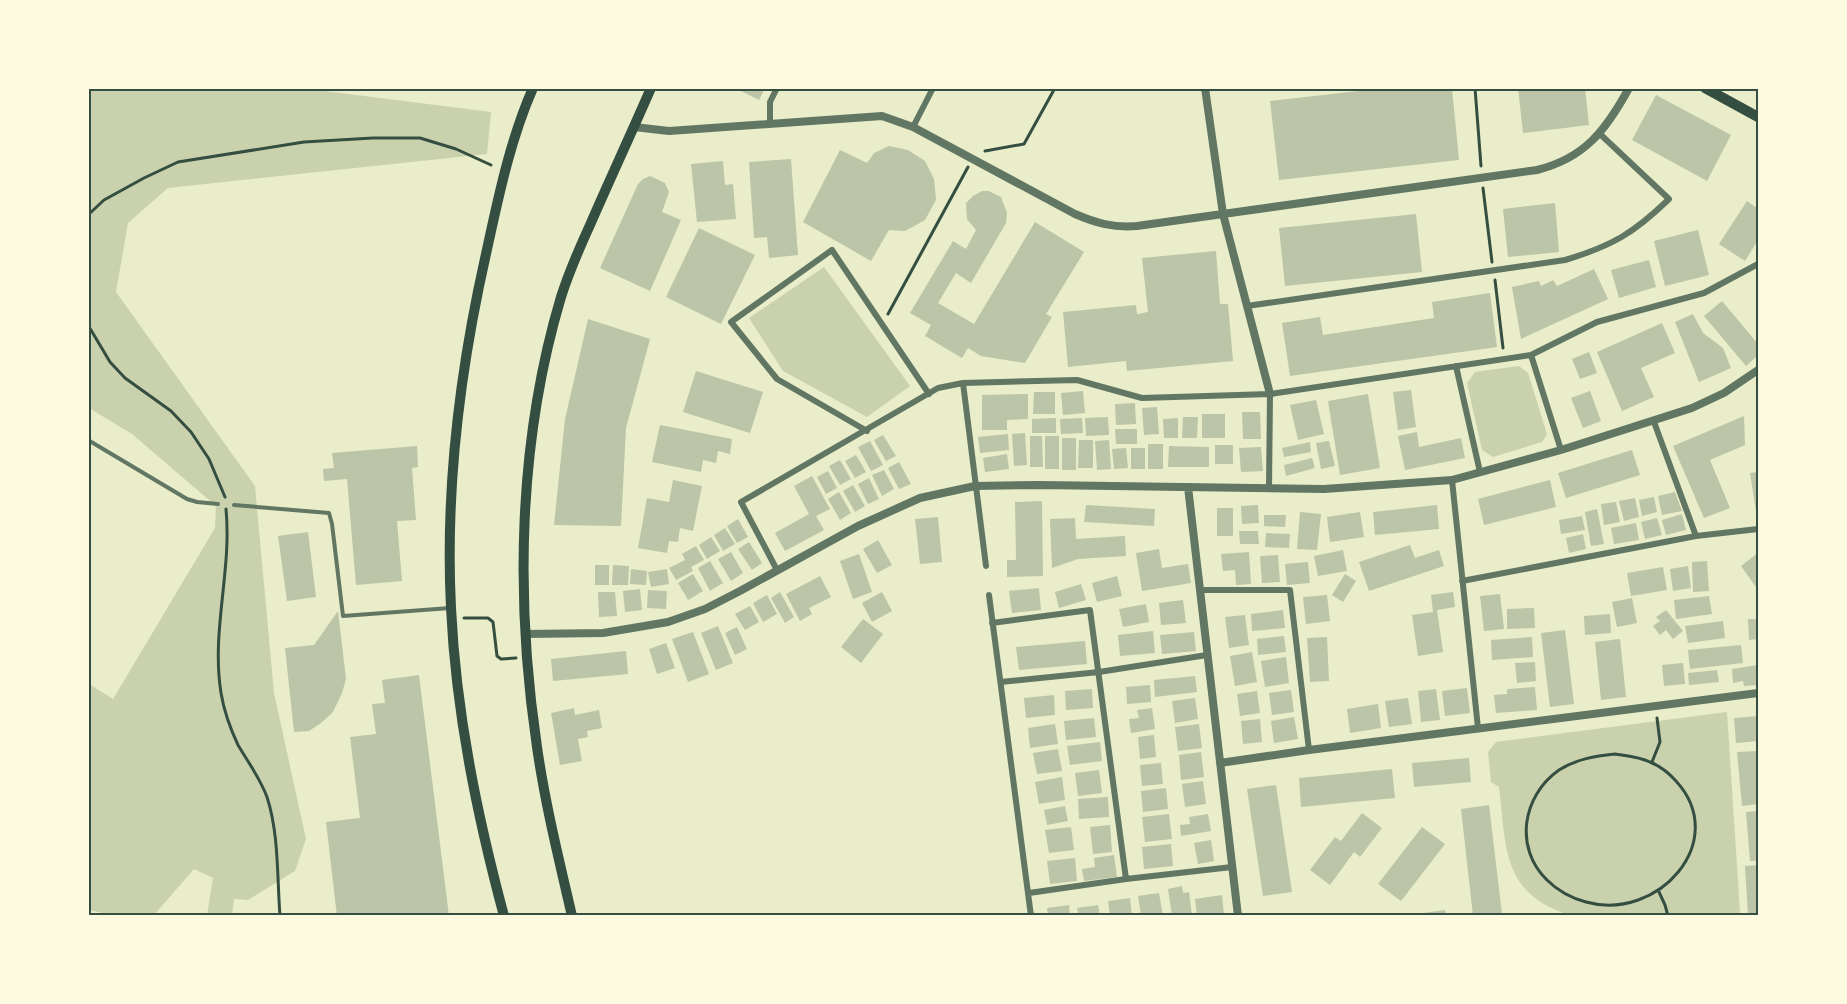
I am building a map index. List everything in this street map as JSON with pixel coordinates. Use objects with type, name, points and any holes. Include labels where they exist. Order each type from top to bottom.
[{"type":"main road","points":[[572,914],[537,748],[526,634],[526,496],[533,420],[540,378],[562,294],[586,233],[651,88]]},
{"type":"main road","points":[[1705,88],[1758,117]]},
{"type":"main road","points":[[504,915],[487,854],[464,739],[451,608],[452,498],[468,346],[496,209],[518,130],[532,90]]},
{"type":"street","points":[[770,123],[770,102],[777,88]]},
{"type":"street","points":[[913,127],[933,88]]},
{"type":"street","points":[[1206,88],[1223,214],[1270,394],[1269,489]]},
{"type":"street","points":[[634,127],[669,131],[882,116],[913,127],[972,160],[1096,223],[1118,228],[1537,170],[1554,165],[1588,146],[1610,122],[1629,88]]},
{"type":"street","points":[[1247,306],[1565,260],[1594,251],[1618,240],[1646,222],[1669,199],[1600,134]]},
{"type":"street","points":[[867,431],[777,379],[731,322],[832,250],[929,394]]},
{"type":"street","points":[[777,570],[741,502],[938,388],[963,383],[1077,380],[1142,398],[1270,394],[1531,355],[1597,322],[1704,293],[1758,264]]},
{"type":"street","points":[[1531,355],[1561,450]]},
{"type":"street","points":[[1456,366],[1480,472]]},
{"type":"street","points":[[526,634],[603,633],[668,622],[705,609],[858,526],[920,498],[975,486],[1040,484],[1269,489],[1367,488],[1452,480],[1561,450],[1692,408],[1724,393],[1758,370]]},
{"type":"street","points":[[963,383],[986,566]]},
{"type":"street","points":[[1653,422],[1696,536]]},
{"type":"street","points":[[1452,480],[1478,728]]},
{"type":"street","points":[[1188,487],[1238,915]]},
{"type":"street","points":[[1462,581],[1696,536],[1758,529]]},
{"type":"street","points":[[1200,590],[1290,590],[1309,750]]},
{"type":"street","points":[[989,595],[1031,915]]},
{"type":"street","points":[[992,623],[1090,610],[1126,879]]},
{"type":"street","points":[[1001,682],[1099,672],[1207,655]]},
{"type":"street","points":[[1220,763],[1758,693]]},
{"type":"street","points":[[1029,893],[1232,867]]},
{"type":"lane","points":[[88,440],[187,499],[218,504]]},
{"type":"lane","points":[[234,505],[329,513],[344,616],[451,608]]},
{"type":"path","points":[[894,323],[888,314],[972,160],[983,152],[1024,144],[1056,88]]},
{"type":"path","points":[[1475,88],[1482,177],[1505,358]]},
{"type":"path","points":[[88,215],[104,200],[178,162],[304,142],[420,138],[456,149],[491,165]]},
{"type":"path","points":[[88,325],[110,362],[125,378],[171,411],[192,432],[209,459],[225,493],[228,521],[218,642],[218,670],[227,717],[238,744],[258,777],[272,813],[280,915]]},
{"type":"path","points":[[464,618],[488,618],[493,622],[497,656],[501,659],[518,658]]},
{"type":"path","points":[[1652,762],[1660,742],[1657,717]]},
{"type":"path","points":[[1615,754],[1652,762],[1671,775],[1686,792],[1693,810],[1694,828],[1687,861],[1659,892],[1642,900],[1619,906],[1596,905],[1577,900],[1557,890],[1532,860],[1526,842],[1526,823],[1532,803],[1544,784],[1559,770],[1595,756],[1615,754]]},
{"type":"path","points":[[1659,892],[1668,915]]},
{"type":"green space","points":[[301,88],[491,112],[487,154],[168,188],[128,223],[116,292],[255,486],[274,693],[306,839],[295,871],[248,900],[234,899],[232,915],[207,915],[213,878],[194,869],[154,915],[112,915],[89,910],[89,684],[113,699],[215,528],[216,506],[132,434],[89,408],[89,89]]},
{"type":"green space","points":[[824,267],[910,386],[867,417],[783,371],[749,318]]},
{"type":"green space","points":[[1519,366],[1528,373],[1547,434],[1542,442],[1493,457],[1482,450],[1467,383],[1475,372]]},
{"type":"green space","points":[[1727,712],[1740,912],[1738,915],[1570,915],[1548,906],[1531,895],[1519,882],[1512,866],[1503,830],[1499,787],[1491,782],[1488,752],[1496,742]]},
{"type":"building","points":[[735,88],[765,88],[759,100]]},
{"type":"building","points":[[1385,88],[1452,88],[1459,160],[1279,180],[1270,101]]},
{"type":"building","points":[[1518,88],[1585,88],[1589,125],[1523,133]]},
{"type":"building","points":[[1656,95],[1731,135],[1707,181],[1632,140]]},
{"type":"building","points":[[889,146],[908,150],[925,161],[934,179],[936,200],[925,220],[905,231],[889,230],[871,261],[803,222],[840,150],[867,163],[874,153]]},
{"type":"building","points":[[791,159],[798,255],[769,258],[767,237],[754,238],[749,162]]},
{"type":"building","points":[[723,161],[725,185],[733,184],[736,219],[697,222],[691,164]]},
{"type":"building","points":[[650,176],[665,183],[669,192],[662,212],[681,220],[650,291],[600,268],[638,184]]},
{"type":"building","points":[[982,191],[989,191],[1001,197],[1007,213],[1006,223],[971,283],[956,273],[938,303],[974,324],[1035,222],[1084,252],[1046,314],[1052,317],[1025,363],[981,356],[968,348],[962,358],[925,336],[931,325],[910,313],[953,241],[966,249],[976,230],[967,219],[966,203]]},
{"type":"building","points":[[1747,201],[1757,208],[1758,205],[1758,240],[1745,261],[1719,244]]},
{"type":"building","points":[[1555,203],[1559,252],[1508,257],[1503,209]]},
{"type":"building","points":[[1416,214],[1422,272],[1285,286],[1279,228]]},
{"type":"building","points":[[699,228],[755,255],[721,324],[666,297]]},
{"type":"building","points":[[1698,230],[1709,275],[1665,286],[1654,241]]},
{"type":"building","points":[[1216,251],[1220,304],[1228,304],[1233,361],[1127,371],[1126,361],[1068,367],[1063,312],[1136,305],[1137,314],[1148,312],[1142,258]]},
{"type":"building","points":[[1649,260],[1656,287],[1619,298],[1611,270]]},
{"type":"building","points":[[1594,269],[1608,299],[1521,339],[1512,287],[1539,281],[1541,286],[1553,280],[1557,286]]},
{"type":"building","points":[[1490,293],[1497,347],[1290,376],[1282,323],[1320,317],[1323,335],[1434,318],[1432,302]]},
{"type":"building","points":[[1722,301],[1758,344],[1758,355],[1746,366],[1704,316]]},
{"type":"building","points":[[1693,314],[1703,333],[1723,348],[1731,368],[1699,382],[1675,322]]},
{"type":"building","points":[[588,319],[650,339],[626,428],[621,526],[554,525],[565,419]]},
{"type":"building","points":[[1662,323],[1675,353],[1641,368],[1654,397],[1622,411],[1597,352]]},
{"type":"building","points":[[1589,352],[1597,373],[1580,379],[1572,359]]},
{"type":"building","points":[[696,371],[763,392],[750,433],[683,412]]},
{"type":"building","points":[[1411,390],[1416,427],[1398,430],[1393,392]]},
{"type":"building","points":[[1083,391],[1085,413],[1063,415],[1061,393]]},
{"type":"building","points":[[1590,391],[1601,421],[1583,428],[1571,398]]},
{"type":"building","points":[[1034,392],[1055,392],[1055,414],[1033,414]]},
{"type":"building","points":[[1028,394],[1028,419],[1007,420],[1007,430],[982,430],[982,395]]},
{"type":"building","points":[[1368,394],[1380,468],[1340,475],[1328,401]]},
{"type":"building","points":[[1316,400],[1324,434],[1298,440],[1290,405]]},
{"type":"building","points":[[1135,403],[1136,424],[1116,425],[1115,404]]},
{"type":"building","points":[[1157,407],[1159,434],[1144,435],[1142,408]]},
{"type":"building","points":[[1242,412],[1260,412],[1261,439],[1243,439]]},
{"type":"building","points":[[1202,414],[1225,414],[1225,438],[1202,438]]},
{"type":"building","points":[[1744,416],[1745,445],[1710,460],[1730,508],[1704,518],[1673,446]]},
{"type":"building","points":[[1108,417],[1109,435],[1086,436],[1085,418]]},
{"type":"building","points":[[1183,417],[1198,417],[1197,438],[1182,438]]},
{"type":"building","points":[[1056,418],[1056,433],[1032,433],[1032,419]]},
{"type":"building","points":[[1082,418],[1083,433],[1061,434],[1060,419]]},
{"type":"building","points":[[1178,418],[1178,438],[1164,438],[1163,419]]},
{"type":"building","points":[[660,425],[732,439],[730,454],[718,451],[716,463],[703,460],[701,472],[652,462]]},
{"type":"building","points":[[1115,429],[1137,429],[1137,444],[1116,444]]},
{"type":"building","points":[[1417,432],[1419,447],[1461,438],[1465,458],[1405,470],[1398,436]]},
{"type":"building","points":[[1025,433],[1027,465],[1014,466],[1012,434]]},
{"type":"building","points":[[1008,434],[1009,450],[980,453],[978,437]]},
{"type":"building","points":[[883,435],[896,456],[886,461],[874,440]]},
{"type":"building","points":[[1030,436],[1042,436],[1043,467],[1030,467]]},
{"type":"building","points":[[1045,436],[1059,436],[1059,469],[1045,469]]},
{"type":"building","points":[[1062,438],[1076,438],[1076,470],[1062,470]]},
{"type":"building","points":[[1079,440],[1093,440],[1093,468],[1078,468]]},
{"type":"building","points":[[1109,440],[1111,469],[1097,470],[1095,441]]},
{"type":"building","points":[[870,441],[883,465],[871,471],[858,447]]},
{"type":"building","points":[[1329,441],[1335,466],[1321,469],[1316,443]]},
{"type":"building","points":[[1310,442],[1311,452],[1284,457],[1282,448]]},
{"type":"building","points":[[1148,444],[1163,444],[1163,469],[1148,469]]},
{"type":"building","points":[[1215,445],[1233,445],[1233,464],[1215,464]]},
{"type":"building","points":[[417,446],[418,467],[412,468],[416,520],[397,521],[402,581],[356,585],[347,479],[324,481],[323,469],[334,468],[332,453]]},
{"type":"building","points":[[1169,446],[1209,447],[1209,467],[1168,467]]},
{"type":"building","points":[[1261,447],[1263,471],[1241,472],[1239,448]]},
{"type":"building","points":[[1126,448],[1128,468],[1114,469],[1112,449]]},
{"type":"building","points":[[1131,448],[1145,448],[1145,469],[1131,469]]},
{"type":"building","points":[[1632,450],[1640,475],[1566,498],[1558,473]]},
{"type":"building","points":[[1007,454],[1009,469],[985,472],[983,458]]},
{"type":"building","points":[[856,455],[866,472],[855,478],[845,461]]},
{"type":"building","points":[[1312,458],[1315,468],[1286,476],[1284,465]]},
{"type":"building","points":[[840,460],[851,479],[840,485],[829,466]]},
{"type":"building","points":[[899,462],[911,484],[899,489],[888,468]]},
{"type":"building","points":[[884,470],[894,489],[882,496],[872,475]]},
{"type":"building","points":[[828,471],[837,488],[826,494],[817,477]]},
{"type":"building","points":[[1758,472],[1758,518],[1757,518],[1750,473]]},
{"type":"building","points":[[812,476],[830,509],[816,516],[824,530],[785,551],[775,533],[809,514],[794,486]]},
{"type":"building","points":[[869,478],[879,499],[868,504],[858,484]]},
{"type":"building","points":[[673,480],[702,486],[693,531],[680,528],[678,542],[669,541],[667,553],[638,548],[647,498],[669,502]]},
{"type":"building","points":[[1550,480],[1556,507],[1484,525],[1478,499]]},
{"type":"building","points":[[853,485],[865,506],[855,512],[843,491]]},
{"type":"building","points":[[839,492],[851,513],[840,520],[828,499]]},
{"type":"building","points":[[1675,492],[1682,511],[1662,515],[1658,496]]},
{"type":"building","points":[[1654,497],[1657,512],[1642,516],[1639,500]]},
{"type":"building","points":[[1635,498],[1639,517],[1624,521],[1619,501]]},
{"type":"building","points":[[1042,501],[1043,576],[1007,577],[1007,560],[1016,560],[1015,502]]},
{"type":"building","points":[[1616,502],[1620,522],[1604,525],[1601,504]]},
{"type":"building","points":[[1086,505],[1155,509],[1154,526],[1084,522]]},
{"type":"building","points":[[1258,505],[1259,523],[1242,524],[1241,506]]},
{"type":"building","points":[[1437,505],[1439,529],[1375,535],[1373,512]]},
{"type":"building","points":[[1217,508],[1233,508],[1233,536],[1217,536]]},
{"type":"building","points":[[1597,509],[1604,544],[1591,546],[1585,512]]},
{"type":"building","points":[[1300,512],[1321,514],[1317,550],[1297,549]]},
{"type":"building","points":[[1360,512],[1364,537],[1330,542],[1327,517]]},
{"type":"building","points":[[1682,514],[1686,530],[1666,535],[1662,520]]},
{"type":"building","points":[[1264,515],[1286,515],[1285,527],[1264,526]]},
{"type":"building","points":[[1582,516],[1585,530],[1561,534],[1559,520]]},
{"type":"building","points":[[938,517],[942,562],[920,564],[915,519]]},
{"type":"building","points":[[1075,518],[1076,539],[1125,536],[1126,556],[1078,559],[1052,568],[1050,519]]},
{"type":"building","points":[[1657,518],[1662,535],[1645,539],[1641,522]]},
{"type":"building","points":[[738,519],[748,537],[737,543],[727,526]]},
{"type":"building","points":[[1636,523],[1639,540],[1614,544],[1611,528]]},
{"type":"building","points":[[725,528],[735,544],[723,551],[714,535]]},
{"type":"building","points":[[1239,531],[1258,531],[1259,544],[1240,544]]},
{"type":"building","points":[[308,532],[316,597],[287,601],[278,536]]},
{"type":"building","points":[[1266,533],[1290,534],[1289,548],[1265,547]]},
{"type":"building","points":[[1583,534],[1586,549],[1569,553],[1566,538]]},
{"type":"building","points":[[711,537],[720,551],[707,559],[699,545]]},
{"type":"building","points":[[878,540],[892,565],[877,573],[863,549]]},
{"type":"building","points":[[749,542],[762,563],[752,570],[738,549]]},
{"type":"building","points":[[1410,545],[1415,558],[1439,550],[1444,566],[1369,591],[1359,562]]},
{"type":"building","points":[[696,546],[704,560],[691,567],[693,571],[676,580],[669,568],[685,560],[682,554]]},
{"type":"building","points":[[1159,549],[1162,568],[1188,564],[1191,583],[1142,591],[1136,553]]},
{"type":"building","points":[[1343,550],[1347,571],[1318,576],[1314,556]]},
{"type":"building","points":[[731,552],[743,573],[731,581],[718,559]]},
{"type":"building","points":[[1249,552],[1251,584],[1236,585],[1235,570],[1223,571],[1221,554]]},
{"type":"building","points":[[1758,553],[1758,590],[1741,566]]},
{"type":"building","points":[[859,554],[872,592],[853,599],[840,561]]},
{"type":"building","points":[[1278,555],[1280,582],[1262,583],[1260,556]]},
{"type":"building","points":[[710,561],[723,583],[710,591],[698,568]]},
{"type":"building","points":[[1707,561],[1709,591],[1693,592],[1692,562]]},
{"type":"building","points":[[1308,562],[1310,583],[1287,585],[1285,564]]},
{"type":"building","points":[[595,565],[609,565],[609,585],[595,585]]},
{"type":"building","points":[[613,565],[629,566],[628,585],[612,585]]},
{"type":"building","points":[[1688,566],[1691,588],[1673,591],[1670,569]]},
{"type":"building","points":[[1663,567],[1667,590],[1631,596],[1627,573]]},
{"type":"building","points":[[631,569],[647,571],[646,585],[630,584]]},
{"type":"building","points":[[667,569],[669,584],[651,587],[648,572]]},
{"type":"building","points":[[693,574],[703,591],[688,600],[678,583]]},
{"type":"building","points":[[1345,574],[1356,581],[1343,602],[1332,595]]},
{"type":"building","points":[[820,576],[831,597],[809,608],[812,614],[800,621],[786,594]]},
{"type":"building","points":[[1117,576],[1122,596],[1097,602],[1092,583]]},
{"type":"building","points":[[1081,584],[1086,600],[1059,608],[1055,592]]},
{"type":"building","points":[[1039,588],[1041,610],[1012,613],[1009,591]]},
{"type":"building","points":[[640,589],[642,610],[625,612],[623,591]]},
{"type":"building","points":[[648,590],[667,591],[666,609],[647,608]]},
{"type":"building","points":[[598,592],[615,592],[617,616],[599,617]]},
{"type":"building","points":[[780,592],[794,617],[785,623],[771,598]]},
{"type":"building","points":[[882,592],[892,611],[872,622],[862,603]]},
{"type":"building","points":[[1453,592],[1455,607],[1437,610],[1443,652],[1418,656],[1412,615],[1433,612],[1431,595]]},
{"type":"building","points":[[1500,594],[1504,629],[1484,631],[1480,596]]},
{"type":"building","points":[[767,595],[777,614],[763,622],[753,603]]},
{"type":"building","points":[[1327,595],[1330,621],[1306,624],[1303,597]]},
{"type":"building","points":[[1709,596],[1712,614],[1676,619],[1674,600]]},
{"type":"building","points":[[1632,598],[1637,623],[1617,627],[1612,602]]},
{"type":"building","points":[[1183,600],[1186,623],[1161,625],[1159,603]]},
{"type":"building","points":[[1146,604],[1149,622],[1123,627],[1119,609]]},
{"type":"building","points":[[750,606],[759,622],[745,630],[735,614]]},
{"type":"building","points":[[1534,608],[1535,628],[1507,629],[1507,609]]},
{"type":"building","points":[[1283,610],[1285,628],[1252,631],[1251,614]]},
{"type":"building","points":[[1666,610],[1683,631],[1673,639],[1666,630],[1660,635],[1653,626],[1660,621],[1656,617]]},
{"type":"building","points":[[338,611],[346,679],[342,693],[333,712],[321,723],[309,731],[294,732],[285,648],[314,645]]},
{"type":"building","points":[[1610,614],[1611,633],[1585,635],[1584,616]]},
{"type":"building","points":[[1245,615],[1249,645],[1229,648],[1225,617]]},
{"type":"building","points":[[863,619],[883,634],[861,663],[841,647]]},
{"type":"building","points":[[1748,619],[1758,619],[1758,639],[1749,640]]},
{"type":"building","points":[[1723,621],[1725,638],[1688,643],[1685,626]]},
{"type":"building","points":[[718,626],[733,663],[716,670],[701,633]]},
{"type":"building","points":[[737,627],[747,649],[735,655],[725,633]]},
{"type":"building","points":[[1565,630],[1574,704],[1550,707],[1541,633]]},
{"type":"building","points":[[1153,631],[1155,653],[1120,656],[1118,635]]},
{"type":"building","points":[[693,632],[709,674],[688,682],[672,639]]},
{"type":"building","points":[[1194,632],[1196,651],[1162,654],[1160,635]]},
{"type":"building","points":[[1284,636],[1286,652],[1258,655],[1257,639]]},
{"type":"building","points":[[1327,637],[1329,681],[1310,682],[1307,638]]},
{"type":"building","points":[[1532,637],[1533,657],[1492,660],[1491,640]]},
{"type":"building","points":[[1620,639],[1626,697],[1601,700],[1595,642]]},
{"type":"building","points":[[1085,641],[1087,664],[1019,670],[1016,647]]},
{"type":"building","points":[[666,643],[675,668],[657,674],[649,649]]},
{"type":"building","points":[[1741,645],[1743,663],[1690,669],[1688,650]]},
{"type":"building","points":[[626,651],[628,674],[553,681],[551,659]]},
{"type":"building","points":[[1252,652],[1257,682],[1235,686],[1230,656]]},
{"type":"building","points":[[1286,657],[1289,683],[1265,687],[1261,661]]},
{"type":"building","points":[[1535,662],[1536,681],[1517,683],[1515,663]]},
{"type":"building","points":[[1683,663],[1685,684],[1664,686],[1662,665]]},
{"type":"building","points":[[1758,665],[1758,685],[1744,686],[1743,681],[1733,683],[1732,669]]},
{"type":"building","points":[[1717,670],[1719,682],[1689,685],[1688,673]]},
{"type":"building","points":[[419,675],[449,916],[337,916],[326,822],[360,818],[350,737],[376,734],[372,704],[385,703],[382,680]]},
{"type":"building","points":[[1195,676],[1197,692],[1155,697],[1154,680]]},
{"type":"building","points":[[1150,685],[1151,702],[1127,704],[1126,687]]},
{"type":"building","points":[[1535,687],[1537,710],[1496,713],[1494,695],[1507,694],[1507,689]]},
{"type":"building","points":[[1467,688],[1470,713],[1445,716],[1442,691]]},
{"type":"building","points":[[1092,689],[1093,708],[1066,710],[1065,691]]},
{"type":"building","points":[[1436,689],[1440,720],[1421,722],[1418,691]]},
{"type":"building","points":[[1291,690],[1294,712],[1272,715],[1269,693]]},
{"type":"building","points":[[1257,691],[1260,713],[1240,716],[1237,694]]},
{"type":"building","points":[[1054,695],[1055,715],[1026,718],[1024,698]]},
{"type":"building","points":[[1195,698],[1198,719],[1175,723],[1172,701]]},
{"type":"building","points":[[1408,698],[1412,724],[1389,727],[1385,701]]},
{"type":"building","points":[[1378,704],[1381,728],[1350,733],[1347,709]]},
{"type":"building","points":[[574,708],[575,715],[599,710],[602,728],[587,731],[588,737],[578,739],[582,761],[560,765],[551,713]]},
{"type":"building","points":[[1152,708],[1155,729],[1131,733],[1129,719],[1139,718],[1137,710]]},
{"type":"building","points":[[1758,716],[1758,741],[1736,743],[1734,718]]},
{"type":"building","points":[[1294,717],[1298,739],[1274,743],[1271,721]]},
{"type":"building","points":[[1094,718],[1096,737],[1066,740],[1064,721]]},
{"type":"building","points":[[1260,719],[1262,742],[1243,744],[1241,721]]},
{"type":"building","points":[[1055,724],[1058,744],[1030,748],[1028,728]]},
{"type":"building","points":[[1199,724],[1202,748],[1178,751],[1175,727]]},
{"type":"building","points":[[1154,735],[1156,757],[1140,759],[1138,737]]},
{"type":"building","points":[[1100,742],[1102,761],[1070,765],[1067,746]]},
{"type":"building","points":[[1058,749],[1062,771],[1037,774],[1033,753]]},
{"type":"building","points":[[1758,751],[1758,804],[1742,806],[1737,752]]},
{"type":"building","points":[[1201,752],[1204,777],[1181,780],[1179,755]]},
{"type":"building","points":[[1469,758],[1471,782],[1414,787],[1412,763]]},
{"type":"building","points":[[1161,763],[1163,784],[1142,786],[1140,765]]},
{"type":"building","points":[[1392,769],[1395,798],[1301,807],[1299,778]]},
{"type":"building","points":[[1099,770],[1102,793],[1078,796],[1075,773]]},
{"type":"building","points":[[1062,777],[1065,800],[1039,804],[1035,782]]},
{"type":"building","points":[[1203,781],[1206,804],[1185,807],[1182,784]]},
{"type":"building","points":[[1276,785],[1292,892],[1263,896],[1247,789]]},
{"type":"building","points":[[1166,788],[1168,809],[1143,812],[1141,791]]},
{"type":"building","points":[[1108,797],[1109,817],[1079,819],[1078,799]]},
{"type":"building","points":[[1489,805],[1502,914],[1473,916],[1461,809]]},
{"type":"building","points":[[1065,806],[1068,821],[1047,825],[1044,810]]},
{"type":"building","points":[[1758,811],[1758,861],[1750,861],[1746,812]]},
{"type":"building","points":[[1362,813],[1382,828],[1360,857],[1354,852],[1330,885],[1310,870],[1335,837],[1341,841]]},
{"type":"building","points":[[1169,814],[1172,839],[1145,842],[1142,817]]},
{"type":"building","points":[[1208,814],[1211,831],[1181,836],[1180,825],[1190,824],[1189,817]]},
{"type":"building","points":[[1110,825],[1112,852],[1093,854],[1090,827]]},
{"type":"building","points":[[1071,827],[1074,850],[1049,853],[1045,830]]},
{"type":"building","points":[[1422,827],[1445,844],[1401,901],[1378,884]]},
{"type":"building","points":[[1211,840],[1214,861],[1198,864],[1194,843]]},
{"type":"building","points":[[1171,844],[1173,866],[1144,869],[1142,847]]},
{"type":"building","points":[[1114,855],[1117,877],[1084,881],[1082,869],[1095,867],[1094,858]]},
{"type":"building","points":[[1075,858],[1077,881],[1050,884],[1047,861]]},
{"type":"building","points":[[1758,865],[1758,915],[1748,916],[1745,866]]},
{"type":"building","points":[[1182,886],[1183,893],[1189,892],[1192,916],[1172,916],[1168,889]]},
{"type":"building","points":[[1159,893],[1163,916],[1141,916],[1138,896]]},
{"type":"building","points":[[1222,895],[1224,915],[1197,916],[1195,899]]},
{"type":"building","points":[[1130,898],[1132,916],[1110,916],[1108,901]]},
{"type":"building","points":[[1069,905],[1070,916],[1048,916],[1047,908]]},
{"type":"building","points":[[1098,905],[1100,916],[1079,916],[1077,908]]},
{"type":"building","points":[[1445,910],[1446,916],[1416,916],[1416,914]]}]
